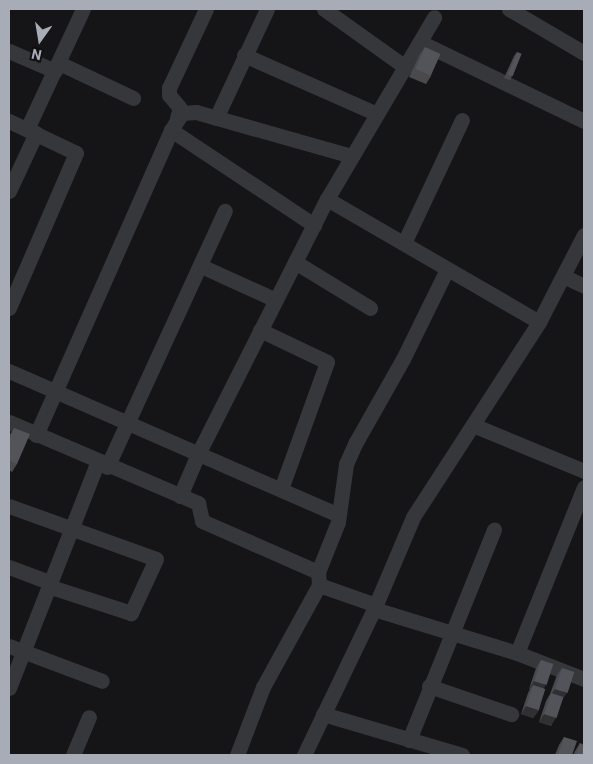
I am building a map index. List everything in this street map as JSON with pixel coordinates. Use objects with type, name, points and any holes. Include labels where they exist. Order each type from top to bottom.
[{"type":"street","points":[[36,435],[174,124],[180,108],[169,95],[169,88],[206,9]]},
{"type":"street","points":[[216,118],[267,9]]},
{"type":"street","points":[[324,9],[405,67]]},
{"type":"street","points":[[180,496],[198,454],[327,199],[437,13],[421,9]]},
{"type":"street","points":[[509,9],[584,53]]},
{"type":"street","points":[[9,191],[79,10]]},
{"type":"street","points":[[420,42],[584,121]]},
{"type":"street","points":[[9,51],[57,67],[133,98]]},
{"type":"street","points":[[244,55],[377,114]]},
{"type":"street","points":[[174,124],[188,111],[352,156]]},
{"type":"street","points":[[404,243],[462,120]]},
{"type":"street","points":[[9,121],[76,153],[9,308]]},
{"type":"street","points":[[174,124],[314,225]]},
{"type":"street","points":[[327,199],[539,322]]},
{"type":"street","points":[[9,688],[16,649],[48,584],[70,530],[102,465],[126,422],[201,266],[225,210]]},
{"type":"street","points":[[304,755],[322,714],[375,607],[413,517],[539,322],[584,235]]},
{"type":"street","points":[[295,262],[370,308]]},
{"type":"street","points":[[201,266],[276,300]]},
{"type":"street","points":[[237,755],[263,687],[319,579],[338,515],[346,464],[356,442],[403,359],[448,269]]},
{"type":"street","points":[[563,276],[584,286]]},
{"type":"street","points":[[260,330],[327,362],[280,490]]},
{"type":"street","points":[[9,371],[338,515]]},
{"type":"street","points":[[9,422],[102,465],[198,504],[202,521],[375,607],[517,653],[584,679]]},
{"type":"street","points":[[473,425],[584,471]]},
{"type":"street","points":[[517,653],[584,487]]},
{"type":"street","points":[[9,506],[70,530],[156,559],[131,613],[48,584],[9,566]]},
{"type":"street","points":[[409,740],[429,686],[494,530]]},
{"type":"street","points":[[16,649],[102,681]]},
{"type":"street","points":[[429,686],[511,714]]},
{"type":"street","points":[[322,714],[409,740],[437,752],[462,755]]},
{"type":"street","points":[[73,755],[89,717]]},
{"type":"building","points":[[425,47],[441,54],[431,76],[415,69]]},
{"type":"building","points":[[517,52],[522,54],[513,76],[508,74]]},
{"type":"building","points":[[14,428],[30,434],[17,464],[9,460],[9,440]]},
{"type":"building","points":[[541,660],[553,664],[547,685],[534,681]]},
{"type":"building","points":[[562,668],[574,672],[568,693],[555,689]]},
{"type":"building","points":[[533,685],[545,689],[539,710],[526,706]]},
{"type":"building","points":[[551,693],[563,697],[557,718],[544,714]]},
{"type":"building","points":[[564,737],[577,741],[572,755],[558,755]]},
{"type":"building","points":[[580,743],[584,745],[584,755],[576,755]]}]
